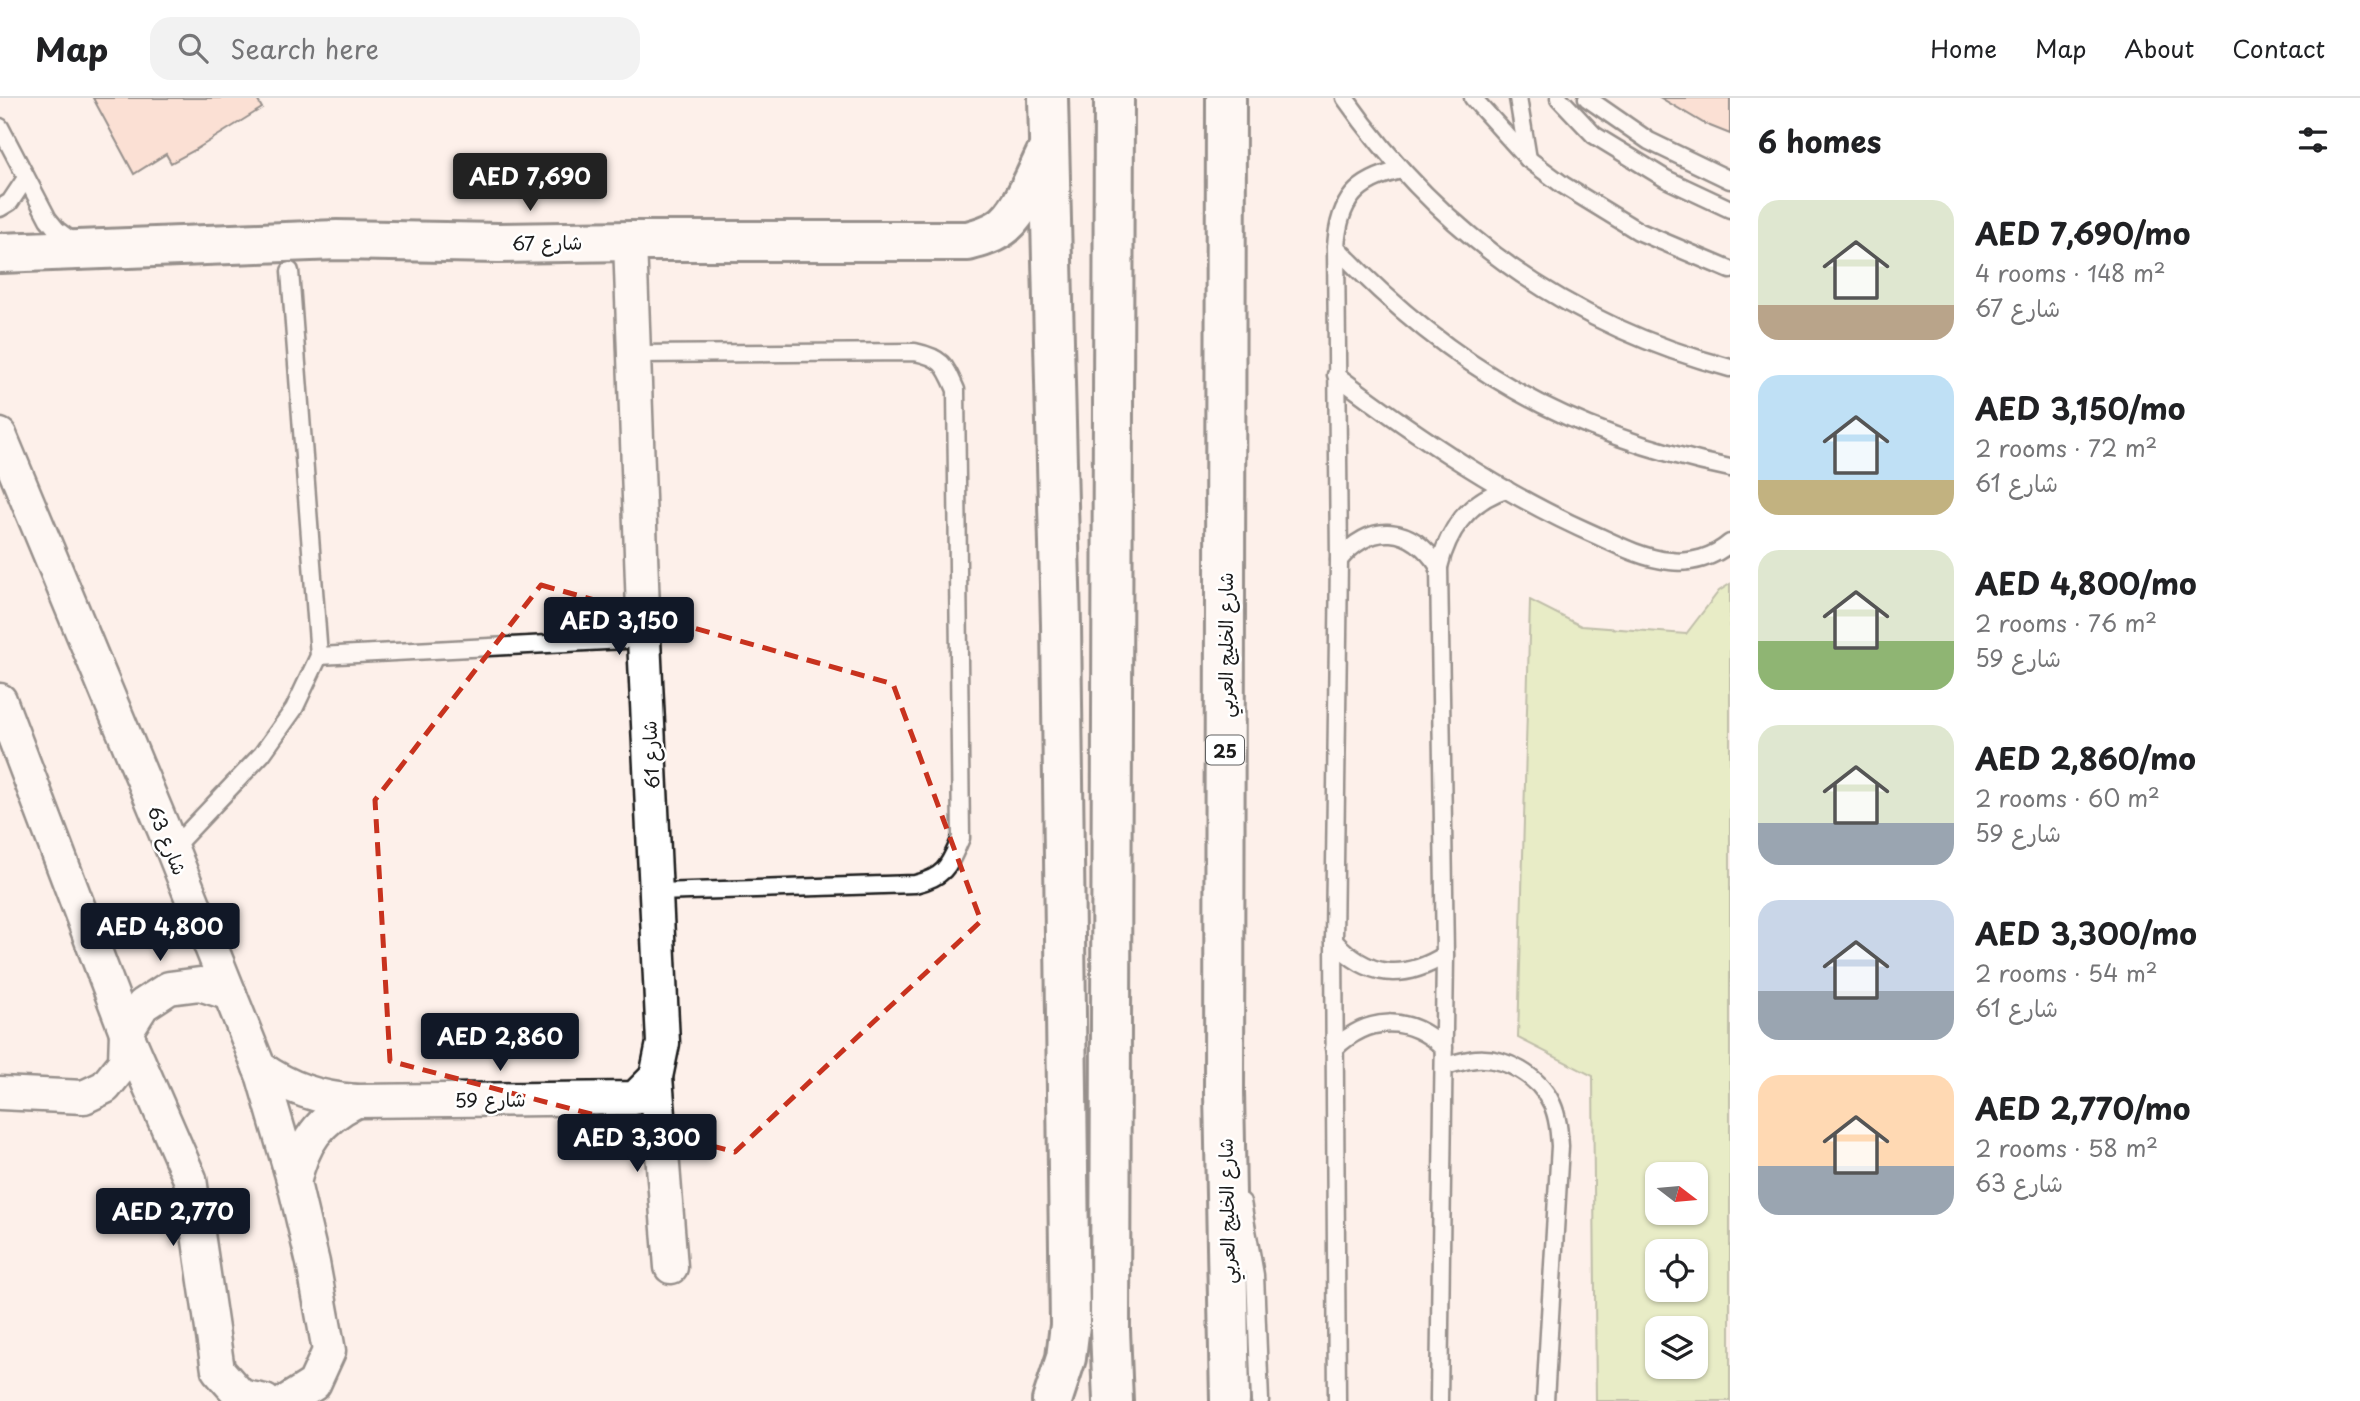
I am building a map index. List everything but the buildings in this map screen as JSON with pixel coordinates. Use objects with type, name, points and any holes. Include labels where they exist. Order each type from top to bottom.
[{"type":"main road","points":[[1048,98],[1061,625],[1070,1325],[1066,1358],[1052,1401]]},
{"type":"main road","points":[[1113,1401],[1110,1330],[1114,98]]},
{"type":"main road","name":"شارع الخليج العربي","points":[[1226,98],[1224,1092],[1230,1401]]},
{"type":"main road","name":"شارع 67","points":[[0,253],[337,240],[498,243],[968,241],[1002,228],[1016,213],[1048,150]]},
{"type":"main road","points":[[1061,625],[1112,886]]},
{"type":"main road","points":[[1069,1293],[1111,1099]]},
{"type":"street","name":"شارع 61","points":[[630,241],[644,639],[663,1043],[656,1077],[671,1267]]},
{"type":"street","name":"شارع 63","points":[[0,435],[172,849],[259,1067],[294,1183],[329,1351],[314,1384],[287,1401]]},
{"type":"street","points":[[0,700],[126,1032],[190,1180],[218,1370],[241,1396],[265,1401]]},
{"type":"street","points":[[0,1093],[84,1097],[106,1087],[125,1062],[126,1032],[143,1005],[169,988],[200,984],[230,994]]},
{"type":"street","name":"شارع 59","points":[[259,1067],[281,1082],[305,1093],[356,1101],[635,1098],[656,1077]]},
{"type":"street","points":[[294,1183],[308,1142],[321,1125],[337,1111],[356,1101]]},
{"type":"lane","points":[[1225,166],[1240,98]]},
{"type":"lane","points":[[1345,98],[1378,142],[1446,216],[1521,274],[1561,299],[1646,340],[1690,357],[1730,368]]},
{"type":"lane","points":[[1473,98],[1528,159],[1600,210],[1678,249],[1730,270]]},
{"type":"lane","points":[[1518,98],[1528,159]]},
{"type":"lane","points":[[1559,98],[1594,135],[1666,178],[1730,209]]},
{"type":"lane","points":[[1587,98],[1649,141],[1730,180]]},
{"type":"lane","points":[[0,127],[57,230],[69,240],[91,251]]},
{"type":"lane","points":[[1337,1401],[1334,942],[1339,560],[1337,225],[1346,204],[1360,187],[1380,175],[1402,170]]},
{"type":"lane","points":[[0,208],[19,191],[26,178]]},
{"type":"lane","points":[[1336,247],[1409,319],[1493,379],[1537,404],[1596,430],[1681,458],[1730,468]]},
{"type":"lane","points":[[172,849],[262,754],[294,709],[319,656],[290,271]]},
{"type":"lane","points":[[635,354],[915,352],[931,356],[945,364],[956,390],[961,838],[948,867],[934,880],[915,884],[657,891]]},
{"type":"lane","points":[[1336,375],[1419,435],[1506,489],[1577,527],[1652,557],[1670,561],[1706,557],[1730,543]]},
{"type":"lane","points":[[1439,1401],[1445,955],[1438,567],[1451,533],[1461,518],[1489,495],[1506,489]]},
{"type":"lane","points":[[1339,560],[1353,545],[1371,535],[1391,533],[1411,538],[1427,550],[1438,567]]},
{"type":"lane","points":[[319,656],[644,639]]},
{"type":"lane","points":[[1334,942],[1361,964],[1378,971],[1395,973],[1413,971],[1445,955]]},
{"type":"lane","points":[[1334,1049],[1347,1036],[1380,1023],[1415,1027],[1444,1048]]},
{"type":"lane","points":[[1444,1066],[1476,1059],[1511,1065],[1539,1085],[1552,1103],[1559,1124],[1560,1146],[1545,1401]]},
{"type":"lane","points":[[1224,1092],[1255,1275],[1260,1401]]},
{"type":"highlighted area","points":[[541,585],[893,684],[981,921],[735,1152],[390,1061],[375,800]]},
{"type":"green space","points":[[1730,584],[1730,1401],[1596,1401],[1593,1076],[1518,1038],[1530,600],[1581,626],[1686,634],[1719,591]]}]
